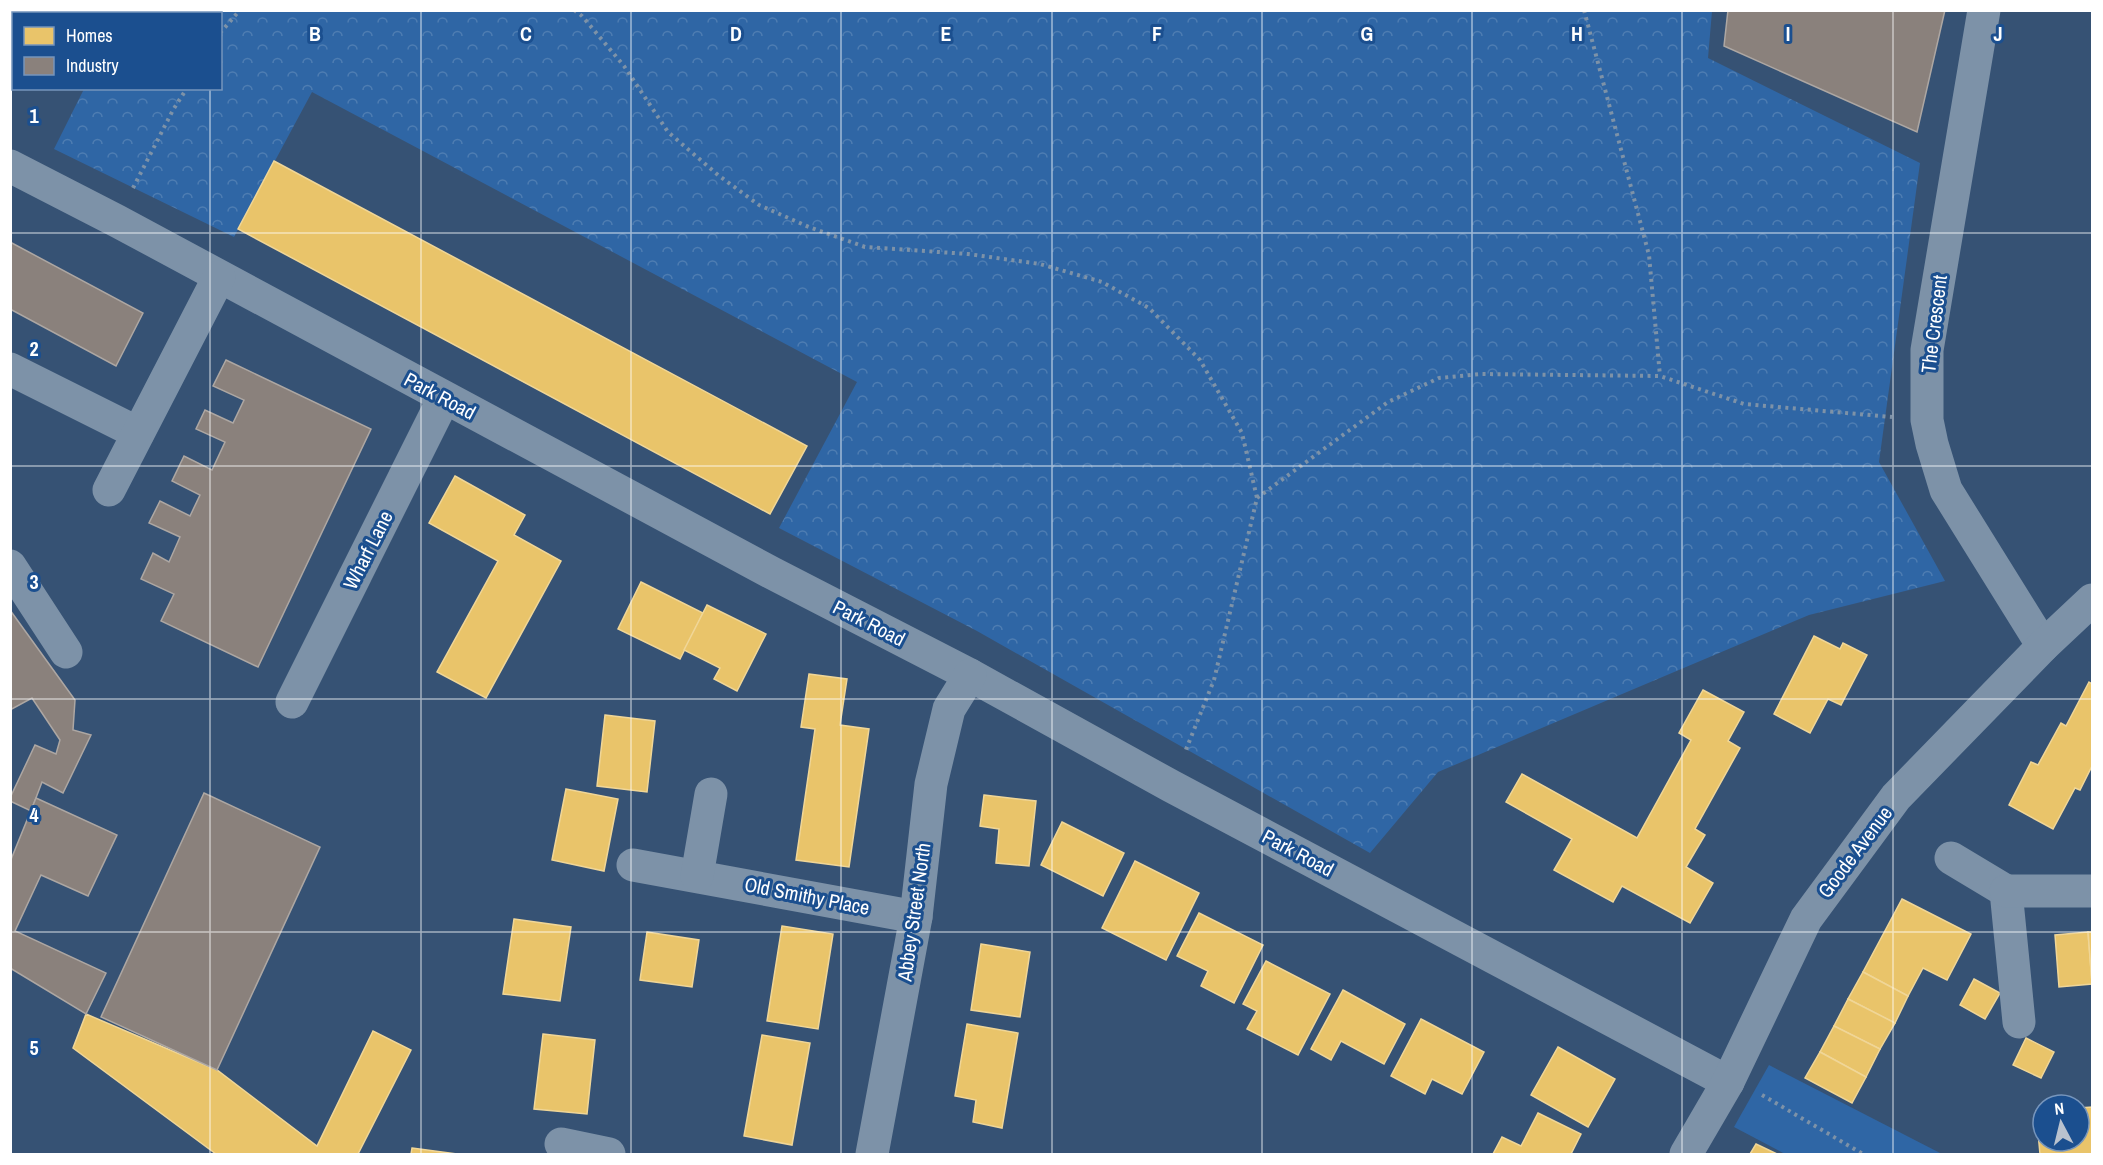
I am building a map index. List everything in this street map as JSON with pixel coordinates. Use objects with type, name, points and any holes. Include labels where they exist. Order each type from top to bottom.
[{"type":"street","name":"The Crescent","points":[[1984,10],[1927,350],[1927,420],[1946,490],[2043,646]]},
{"type":"street","name":"Park Road","points":[[10,166],[117,221],[842,610],[970,675],[1171,786],[1728,1082]]},
{"type":"street","points":[[109,490],[219,277]]},
{"type":"street","points":[[10,369],[138,433]]},
{"type":"street","name":"Wharf Lane","points":[[292,702],[444,398]]},
{"type":"street","points":[[10,566],[66,652]]},
{"type":"street","name":"Goode Avenue","points":[[1686,1155],[1728,1082],[1806,919],[1896,797],[2043,646],[2092,600]]},
{"type":"street","name":"Abbey Street North","points":[[872,1155],[916,917],[931,784],[949,709],[970,675]]},
{"type":"street","points":[[697,876],[711,794]]},
{"type":"street","points":[[1951,858],[2006,891],[2092,891]]},
{"type":"street","name":"Old Smithy Place","points":[[633,865],[916,917]]},
{"type":"street","points":[[2006,891],[2019,1022]]},
{"type":"street","points":[[561,1144],[609,1155]]},
{"type":"path","points":[[222,31],[240,10]]},
{"type":"path","points":[[574,10],[582,16],[624,66],[668,132],[718,175],[759,206],[865,247],[968,254],[1040,264],[1102,282],[1149,308],[1200,360],[1242,433],[1257,498],[1214,680],[1171,786]]},
{"type":"path","points":[[1584,10],[1648,255],[1659,376]]},
{"type":"path","points":[[117,221],[173,110],[186,90]]},
{"type":"path","points":[[1257,498],[1388,402],[1439,378],[1481,374],[1659,376],[1744,404],[1927,420]]},
{"type":"path","points":[[1728,1082],[1769,1098],[1863,1155]]},
{"type":"green space","points":[[1712,11],[1708,58],[1920,163],[1879,462],[1945,581],[1809,615],[1438,772],[1370,853],[977,631],[779,528],[857,382],[312,92],[234,237],[54,149],[84,90],[222,90],[222,12],[120,12]]},
{"type":"green space","points":[[1769,1065],[1942,1154],[1785,1154],[1734,1127]]},
{"type":"building: Homes","points":[[274,161],[807,446],[770,514],[238,229]]},
{"type":"building: Homes","points":[[455,476],[525,515],[514,535],[561,561],[486,698],[437,672],[498,561],[429,523]]},
{"type":"building: Homes","points":[[641,582],[703,613],[680,659],[618,629]]},
{"type":"building: Homes","points":[[707,605],[766,634],[737,691],[714,679],[720,668],[684,650]]},
{"type":"building: Homes","points":[[1814,636],[1840,649],[1843,643],[1867,655],[1841,705],[1828,699],[1810,733],[1774,714]]},
{"type":"building: Homes","points":[[809,674],[847,679],[840,725],[869,729],[849,867],[796,860],[815,729],[801,727]]},
{"type":"building: Homes","points":[[2089,682],[2092,684],[2092,766],[2080,790],[2075,788],[2053,829],[2009,805],[2031,762],[2038,765],[2061,723],[2066,726]]},
{"type":"building: Homes","points":[[1703,690],[1744,712],[1728,741],[1740,748],[1695,829],[1705,835],[1686,867],[1713,883],[1690,923],[1622,886],[1613,902],[1554,870],[1572,839],[1506,802],[1522,774],[1637,838],[1691,740],[1679,733]]},
{"type":"building: Homes","points":[[605,715],[655,721],[647,792],[597,786]]},
{"type":"building: Homes","points":[[566,789],[618,799],[604,871],[552,860]]},
{"type":"building: Homes","points":[[984,795],[1036,801],[1029,866],[996,863],[999,829],[980,826]]},
{"type":"building: Homes","points":[[1062,822],[1124,853],[1103,896],[1041,865]]},
{"type":"building: Homes","points":[[1135,861],[1199,893],[1166,960],[1102,928]]},
{"type":"building: Homes","points":[[1902,899],[1971,934],[1947,980],[1923,968],[1908,996],[1863,972]]},
{"type":"building: Homes","points":[[1199,913],[1263,945],[1234,1003],[1201,986],[1208,971],[1177,956]]},
{"type":"building: Homes","points":[[514,919],[571,927],[560,1001],[503,994]]},
{"type":"building: Homes","points":[[782,926],[833,934],[818,1029],[767,1021]]},
{"type":"building: Homes","points":[[647,932],[699,940],[692,987],[640,980]]},
{"type":"building: Homes","points":[[2088,932],[2092,984],[2059,987],[2055,935]]},
{"type":"building: Homes","points":[[2088,932],[2092,932],[2092,982]]},
{"type":"building: Homes","points":[[981,944],[1030,952],[1020,1017],[971,1010]]},
{"type":"building: Homes","points":[[1266,961],[1330,994],[1298,1055],[1247,1029],[1257,1011],[1243,1004]]},
{"type":"building: Homes","points":[[1863,972],[1908,996],[1895,1023],[1848,999]]},
{"type":"building: Homes","points":[[1974,979],[2000,993],[1985,1019],[1960,1005]]},
{"type":"building: Homes","points":[[1343,990],[1405,1024],[1384,1064],[1341,1041],[1331,1060],[1311,1049]]},
{"type":"building: Homes","points":[[1848,999],[1895,1023],[1880,1049],[1834,1026]]},
{"type":"building: Homes","points":[[86,1014],[217,1070],[317,1146],[373,1031],[411,1050],[358,1154],[216,1154],[73,1048]]},
{"type":"building: Homes","points":[[1421,1019],[1484,1052],[1462,1094],[1432,1079],[1425,1094],[1391,1076]]},
{"type":"building: Homes","points":[[967,1024],[1018,1033],[1002,1128],[973,1122],[976,1100],[955,1096]]},
{"type":"building: Homes","points":[[1834,1026],[1880,1049],[1866,1077],[1820,1052]]},
{"type":"building: Homes","points":[[543,1034],[595,1040],[587,1114],[534,1109]]},
{"type":"building: Homes","points":[[762,1035],[810,1043],[792,1145],[744,1136]]},
{"type":"building: Homes","points":[[2026,1038],[2054,1052],[2041,1078],[2013,1065]]},
{"type":"building: Homes","points":[[1558,1047],[1615,1079],[1588,1127],[1531,1095]]},
{"type":"building: Homes","points":[[1820,1052],[1866,1077],[1852,1103],[1805,1078]]},
{"type":"building: Homes","points":[[2091,1107],[2092,1154],[2040,1154],[2091,1153]]},
{"type":"building: Homes","points":[[1538,1113],[1581,1134],[1571,1154],[1493,1154],[1502,1137],[1521,1146]]},
{"type":"building: Homes","points":[[1756,1144],[1777,1154],[1750,1154]]},
{"type":"building: Homes","points":[[412,1148],[457,1154],[411,1154]]},
{"type":"building: Industry","points":[[1728,10],[1945,10],[1917,132],[1724,46]]},
{"type":"building: Industry","points":[[10,242],[143,313],[116,366],[10,309]]},
{"type":"building: Industry","points":[[226,360],[371,429],[258,667],[161,621],[174,594],[141,579],[153,553],[169,562],[180,537],[149,523],[160,501],[190,516],[200,495],[172,481],[184,456],[212,470],[225,442],[196,429],[205,410],[233,423],[244,400],[213,386]]},
{"type":"building: Industry","points":[[10,610],[75,700],[73,730],[91,735],[63,793],[42,782],[31,811],[10,801],[10,798],[35,745],[56,754],[60,740],[32,698],[10,710]]},
{"type":"building: Industry","points":[[204,793],[320,847],[217,1070],[101,1017]]},
{"type":"building: Industry","points":[[36,798],[117,835],[88,896],[41,875],[15,931],[106,973],[86,1014],[10,968],[10,862]]}]
